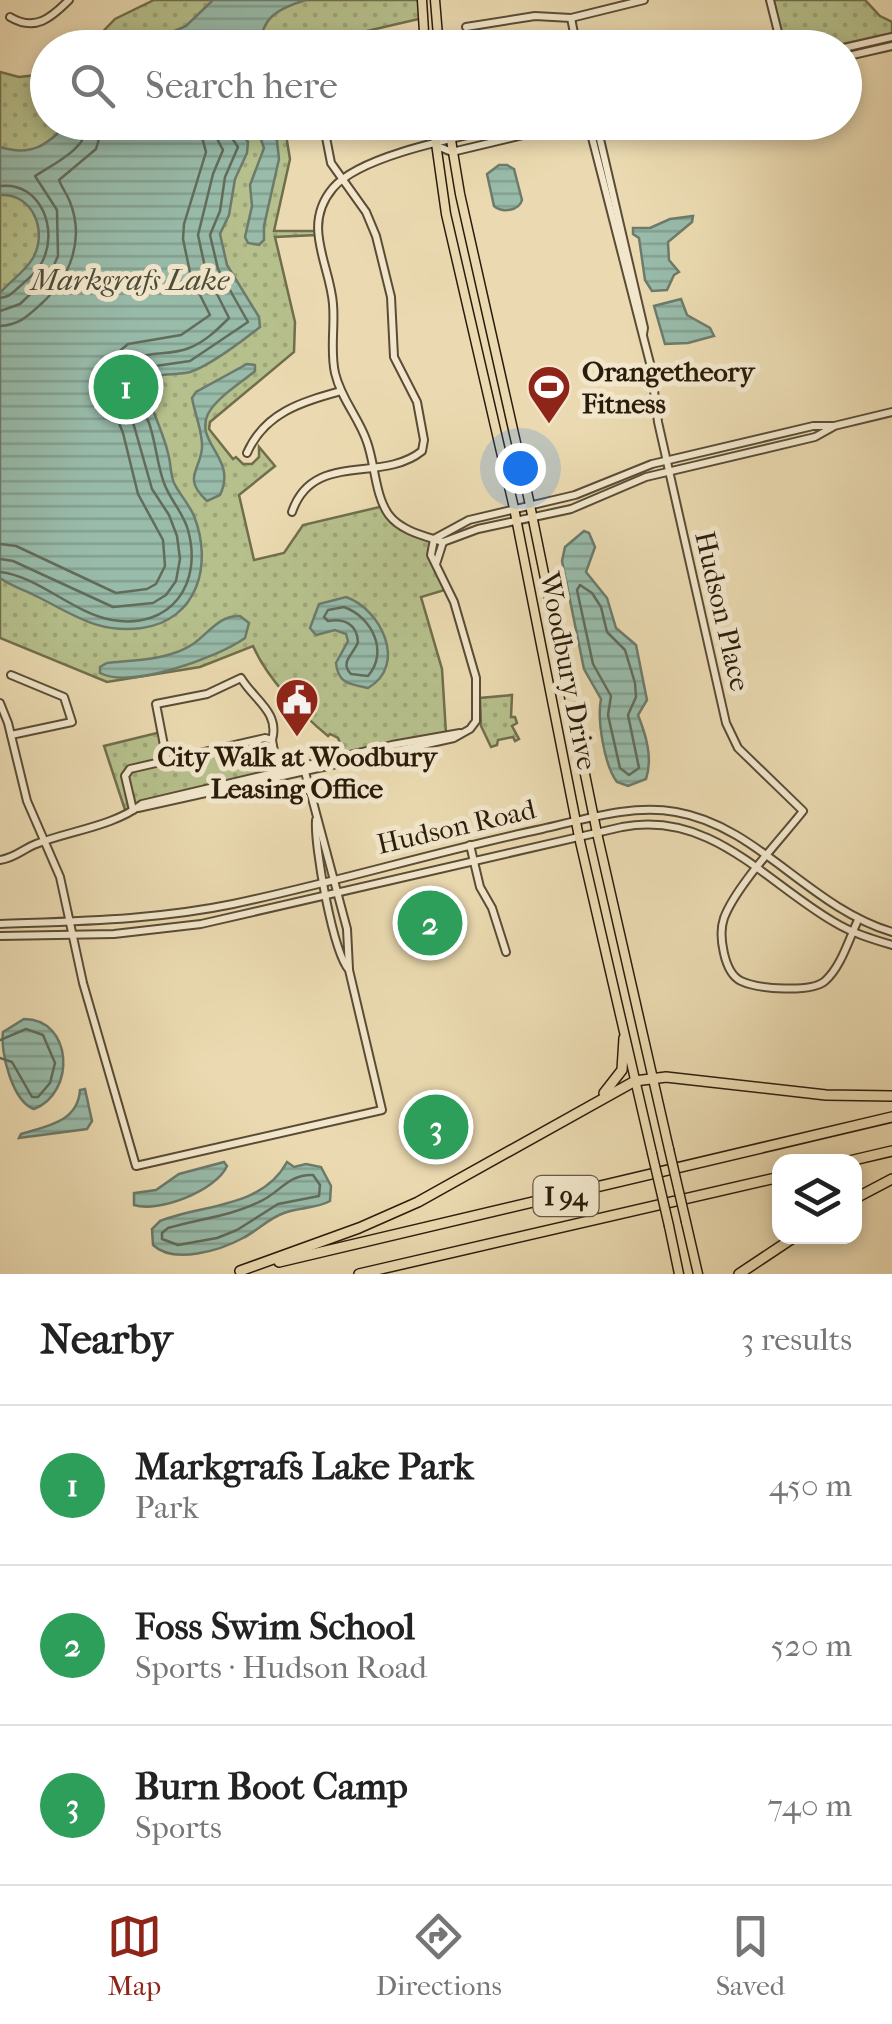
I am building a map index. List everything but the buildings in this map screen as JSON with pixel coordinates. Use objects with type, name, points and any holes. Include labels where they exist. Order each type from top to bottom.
[{"type":"highway","points":[[567,1119],[615,1083],[623,1065],[624,1038]]},
{"type":"highway","points":[[240,1271],[409,1206],[635,1081],[666,1077],[826,1095],[892,1096]]},
{"type":"highway","name":"I 94","points":[[228,1274],[892,1118]]},
{"type":"highway","points":[[862,1158],[892,1151]]},
{"type":"highway","name":"I 94","points":[[359,1274],[772,1179]]},
{"type":"highway","points":[[862,1195],[892,1179]]},
{"type":"highway","points":[[738,1274],[784,1244]]},
{"type":"main road","points":[[422,0],[424,30]]},
{"type":"main road","points":[[435,0],[438,30]]},
{"type":"main road","name":"Woodbury Drive","points":[[435,140],[446,214],[514,508],[579,837],[679,1274]]},
{"type":"main road","name":"Woodbury Drive","points":[[450,141],[597,833],[698,1274]]},
{"type":"street","points":[[10,17],[29,25],[46,21],[69,0]]},
{"type":"street","points":[[466,28],[535,16],[571,18],[644,0]]},
{"type":"street","points":[[770,0],[778,30]]},
{"type":"street","points":[[571,18],[573,30]]},
{"type":"street","points":[[862,44],[892,37]]},
{"type":"street","points":[[862,53],[892,46]]},
{"type":"street","points":[[292,512],[298,494],[312,482],[329,474],[416,456],[422,451],[424,440],[417,402],[394,357],[391,298],[376,236],[366,212],[328,155],[326,140]]},
{"type":"street","points":[[454,140],[375,160],[342,180],[324,201],[316,233],[332,296],[335,372],[341,392],[363,431],[390,516],[401,526],[443,542],[468,532],[585,504],[632,482],[670,471],[815,437],[834,426]]},
{"type":"street","points":[[436,145],[452,152],[502,140]]},
{"type":"street","name":"Hudson Place","points":[[592,140],[638,329],[643,335]]},
{"type":"street","name":"Hudson Place","points":[[600,140],[644,328],[667,460],[726,723],[738,748],[803,811],[767,857]]},
{"type":"street","points":[[247,453],[255,435],[282,412],[300,402],[341,392]]},
{"type":"street","points":[[0,860],[142,804],[470,729],[477,720],[476,676],[454,604],[431,555],[434,539],[452,527],[591,490],[636,469],[667,460],[892,412]]},
{"type":"street","points":[[436,564],[443,542]]},
{"type":"street","points":[[11,675],[64,697],[72,722],[11,735]]},
{"type":"street","points":[[167,760],[156,704],[207,694],[241,678],[271,715],[279,775]]},
{"type":"street","points":[[0,703],[27,801],[60,877],[104,1064],[132,1161],[138,1167],[382,1110],[349,970],[348,936],[305,769]]},
{"type":"street","points":[[135,809],[126,772],[264,738],[272,740]]},
{"type":"street","name":"Hudson Road","points":[[0,924],[134,919],[194,911],[470,845],[640,810],[694,816],[730,830],[825,901],[858,920],[892,932]]},
{"type":"street","points":[[316,820],[314,840],[342,963],[349,970]]},
{"type":"street","name":"Hudson Road","points":[[0,936],[73,935],[201,924],[637,824],[673,825],[720,842],[816,910],[852,931],[892,945]]},
{"type":"street","points":[[470,845],[480,888],[492,908],[506,952]]},
{"type":"street","points":[[767,857],[722,923],[729,968],[741,981],[800,990],[818,986],[832,972],[858,920]]},
{"type":"green space","points":[[154,0],[422,0],[423,18],[371,30],[104,30],[115,19]]},
{"type":"green space","points":[[770,0],[865,0],[892,22],[892,33],[862,40],[862,30],[778,30]]},
{"type":"green space","points":[[0,72],[30,76],[30,140],[287,140],[290,159],[274,231],[317,231],[316,235],[275,237],[295,322],[294,352],[210,422],[209,429],[233,459],[252,464],[259,457],[259,447],[275,466],[239,495],[254,560],[284,553],[303,525],[384,506],[392,519],[434,539],[431,548],[448,589],[421,597],[442,669],[446,733],[345,756],[338,738],[328,736],[286,695],[253,646],[200,667],[107,682],[0,638]]},
{"type":"green space","points":[[512,695],[511,717],[517,723],[512,726],[519,739],[498,740],[491,747],[481,726],[480,698]]},
{"type":"green space","points":[[161,732],[167,760],[266,738],[272,740],[278,772],[126,813],[104,746]]},
{"type":"water","points":[[213,0],[306,0],[273,15],[263,30],[177,30]]},
{"type":"water","name":"Markgrafs Lake","points":[[49,140],[248,142],[235,179],[229,215],[220,234],[227,265],[259,317],[260,327],[198,369],[143,381],[174,483],[194,516],[202,553],[201,570],[188,602],[161,623],[142,628],[112,628],[86,621],[0,578],[0,293],[30,263],[39,236],[29,207],[12,196],[0,195],[0,147],[21,151]]},
{"type":"water","points":[[261,140],[277,140],[279,159],[264,240],[259,245],[248,243],[245,237],[252,206],[250,185],[264,148]]},
{"type":"water","points":[[499,165],[514,169],[522,200],[514,209],[494,206],[487,174]]},
{"type":"water","points":[[693,216],[692,222],[668,242],[669,260],[679,272],[667,290],[652,291],[645,280],[639,238],[633,234],[633,228],[650,228],[670,219]]},
{"type":"water","points":[[681,299],[687,315],[710,328],[714,336],[665,344],[654,306]]},
{"type":"water","points":[[247,364],[255,365],[255,371],[212,408],[205,424],[224,471],[220,495],[207,501],[194,480],[202,442],[192,398],[196,392]]},
{"type":"water","points":[[584,531],[595,547],[586,572],[607,598],[616,628],[636,645],[647,700],[638,715],[648,747],[648,771],[646,779],[628,786],[617,782],[605,754],[601,699],[584,669],[562,561],[565,547]]},
{"type":"water","points":[[346,597],[370,613],[385,638],[386,666],[368,688],[346,682],[339,675],[336,663],[348,641],[346,634],[335,630],[316,635],[310,628],[319,604]]},
{"type":"water","points":[[240,616],[249,623],[245,638],[215,654],[152,674],[114,677],[100,673],[100,667],[107,663],[152,658],[184,649],[220,622]]},
{"type":"water","points":[[24,1019],[40,1022],[52,1031],[63,1058],[57,1088],[48,1101],[34,1109],[14,1087],[4,1052],[3,1032]]},
{"type":"water","points":[[85,1089],[92,1121],[87,1129],[19,1138],[67,1116],[78,1101],[80,1090]]},
{"type":"water","points":[[224,1162],[227,1166],[221,1175],[185,1198],[157,1206],[134,1205],[134,1193],[156,1190],[179,1174]]},
{"type":"water","points":[[287,1162],[294,1167],[321,1167],[331,1186],[330,1201],[279,1215],[243,1238],[210,1251],[173,1254],[153,1245],[152,1229],[160,1221],[247,1196],[276,1177]]},
{"type":"place","name":"Markgrafs Lake Park","points":[[126,387]]},
{"type":"place","name":"Orangetheory Fitness","points":[[549,425]]},
{"type":"place","name":"City Walk at Woodbury Leasing Office","points":[[297,738]]},
{"type":"place","name":"Foss Swim School","points":[[430,923]]},
{"type":"place","name":"Burn Boot Camp","points":[[436,1127]]}]
